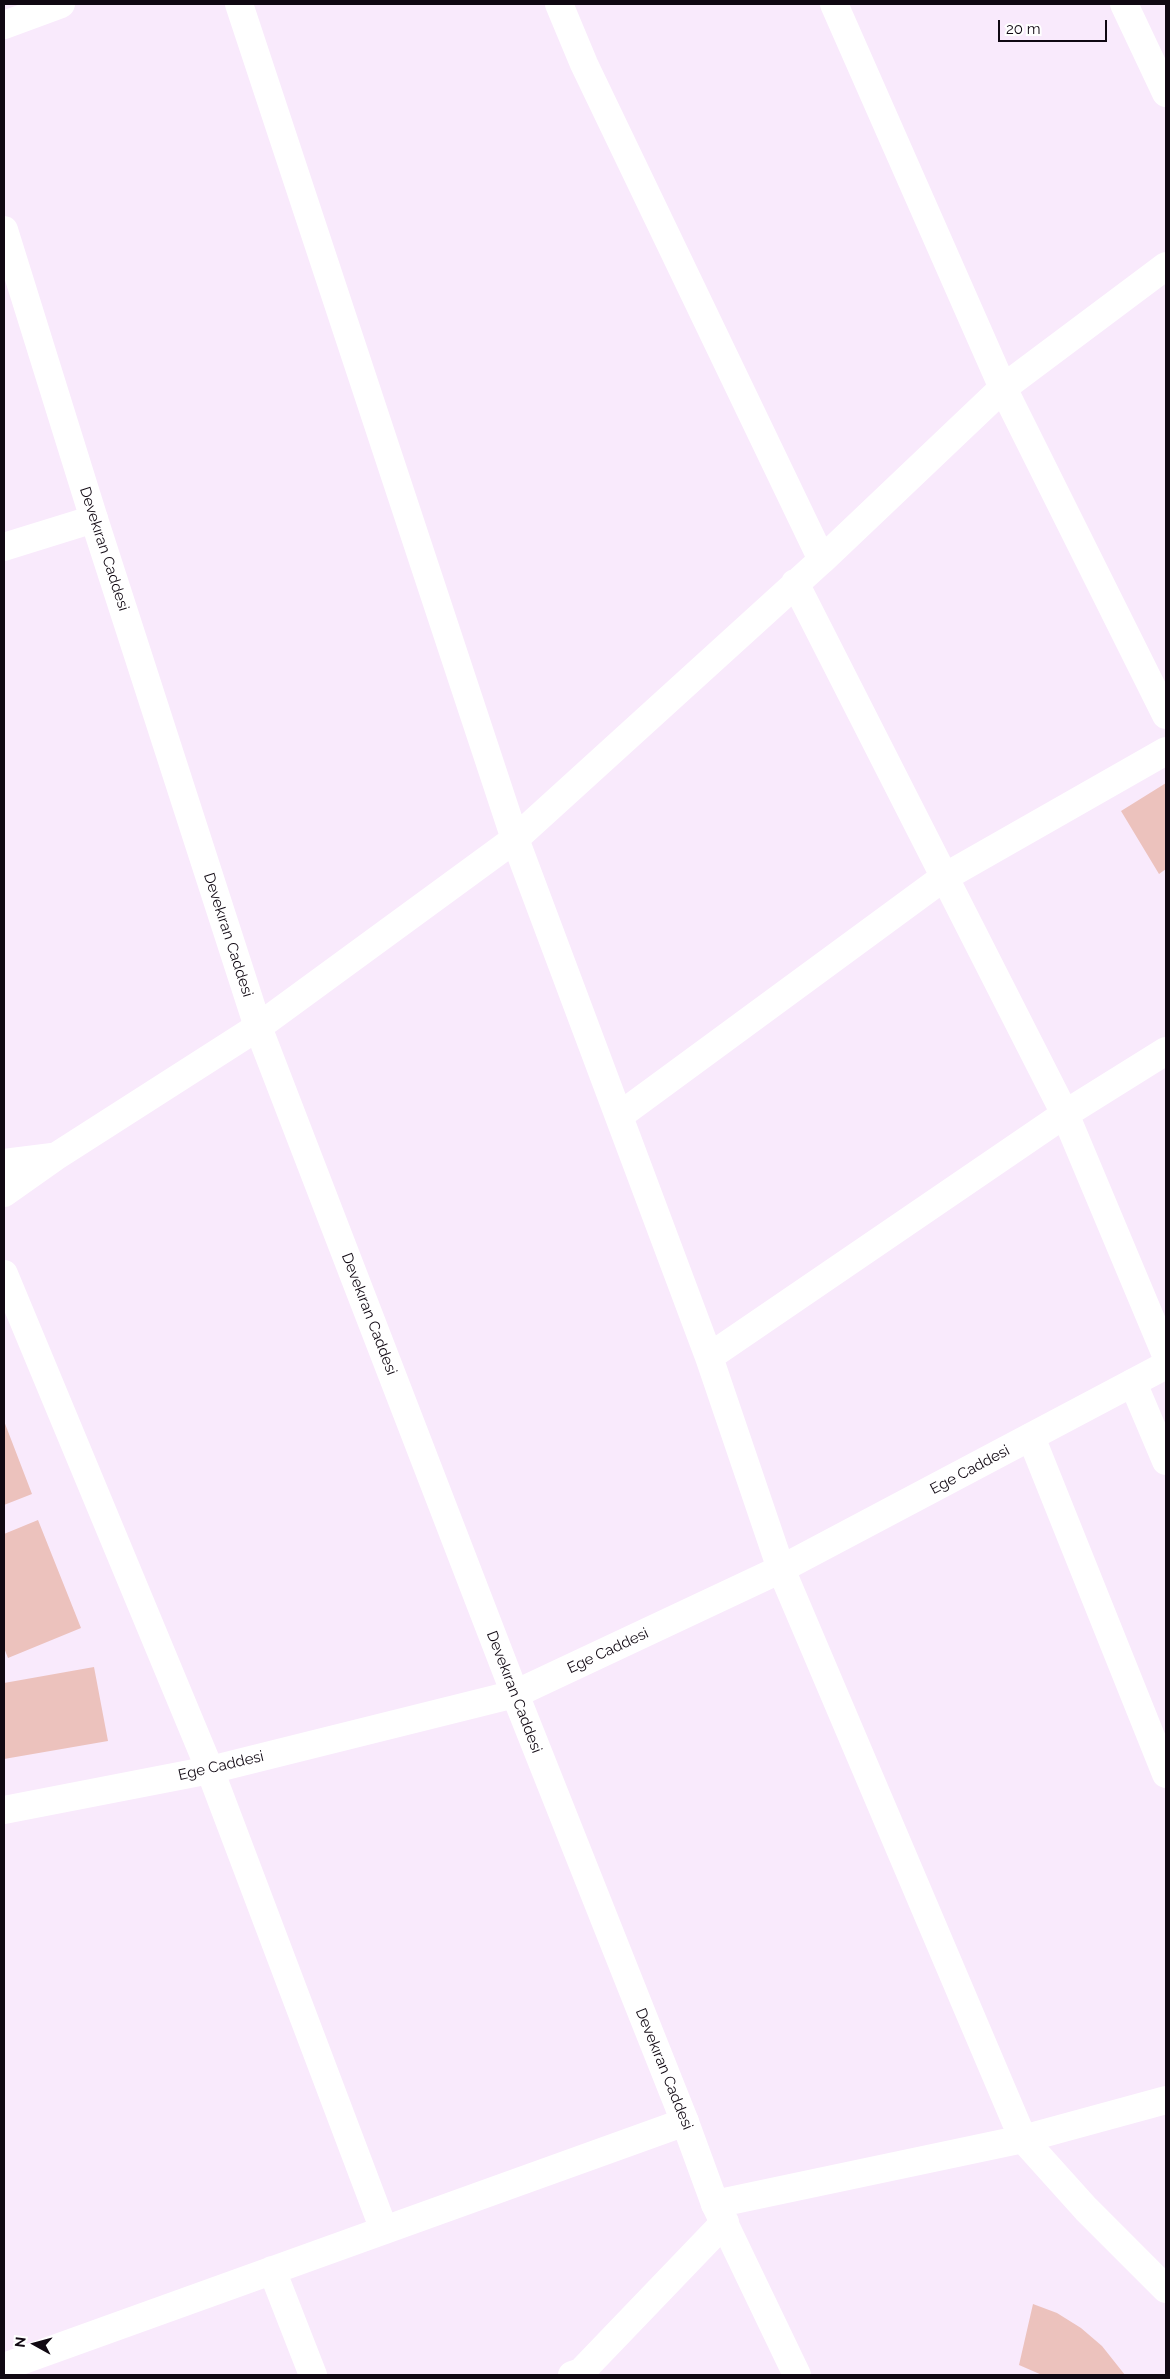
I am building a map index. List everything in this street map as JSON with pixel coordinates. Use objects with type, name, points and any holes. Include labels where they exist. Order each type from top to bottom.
[{"type":"street","points":[[4,25],[61,4]]},
{"type":"street","points":[[238,4],[515,839],[710,1357],[781,1569],[1023,2139],[1086,2209],[1166,2289]]},
{"type":"street","points":[[559,4],[589,73],[822,560]]},
{"type":"street","points":[[834,4],[1003,388],[1166,715]]},
{"type":"street","points":[[1124,4],[1166,93]]},
{"type":"street","name":"Devekıran Caddesi","points":[[4,230],[94,519],[258,1027],[515,1694],[720,2213],[797,2375]]},
{"type":"street","points":[[4,1193],[55,1157],[258,1027],[515,839],[822,560],[1003,388],[1166,266]]},
{"type":"street","points":[[4,547],[94,519]]},
{"type":"street","points":[[795,583],[943,878],[1065,1114],[1166,1356]]},
{"type":"street","points":[[619,1116],[943,878],[1166,752]]},
{"type":"street","points":[[710,1357],[1065,1114],[1166,1051]]},
{"type":"street","points":[[5,1159],[55,1157]]},
{"type":"street","points":[[4,1274],[210,1770],[384,2230]]},
{"type":"street","name":"Ege Caddesi","points":[[4,1810],[210,1770],[515,1694],[781,1569],[1166,1365]]},
{"type":"street","points":[[1133,1383],[1166,1460]]},
{"type":"street","points":[[1031,1437],[1166,1774]]},
{"type":"street","points":[[572,2375],[581,2372],[720,2213],[1023,2139],[1166,2100]]},
{"type":"street","points":[[4,2367],[685,2122]]},
{"type":"street","points":[[272,2270],[313,2375]]},
{"type":"building","points":[[1166,783],[1166,869],[1159,874],[1121,811]]},
{"type":"building","points":[[4,1421],[32,1494],[4,1505]]},
{"type":"building","points":[[38,1520],[81,1628],[8,1658],[4,1648],[4,1534]]},
{"type":"building","points":[[94,1667],[108,1741],[4,1759],[4,1683]]},
{"type":"building","points":[[1033,2304],[1057,2313],[1081,2328],[1102,2346],[1125,2375],[1042,2375],[1019,2365]]}]
